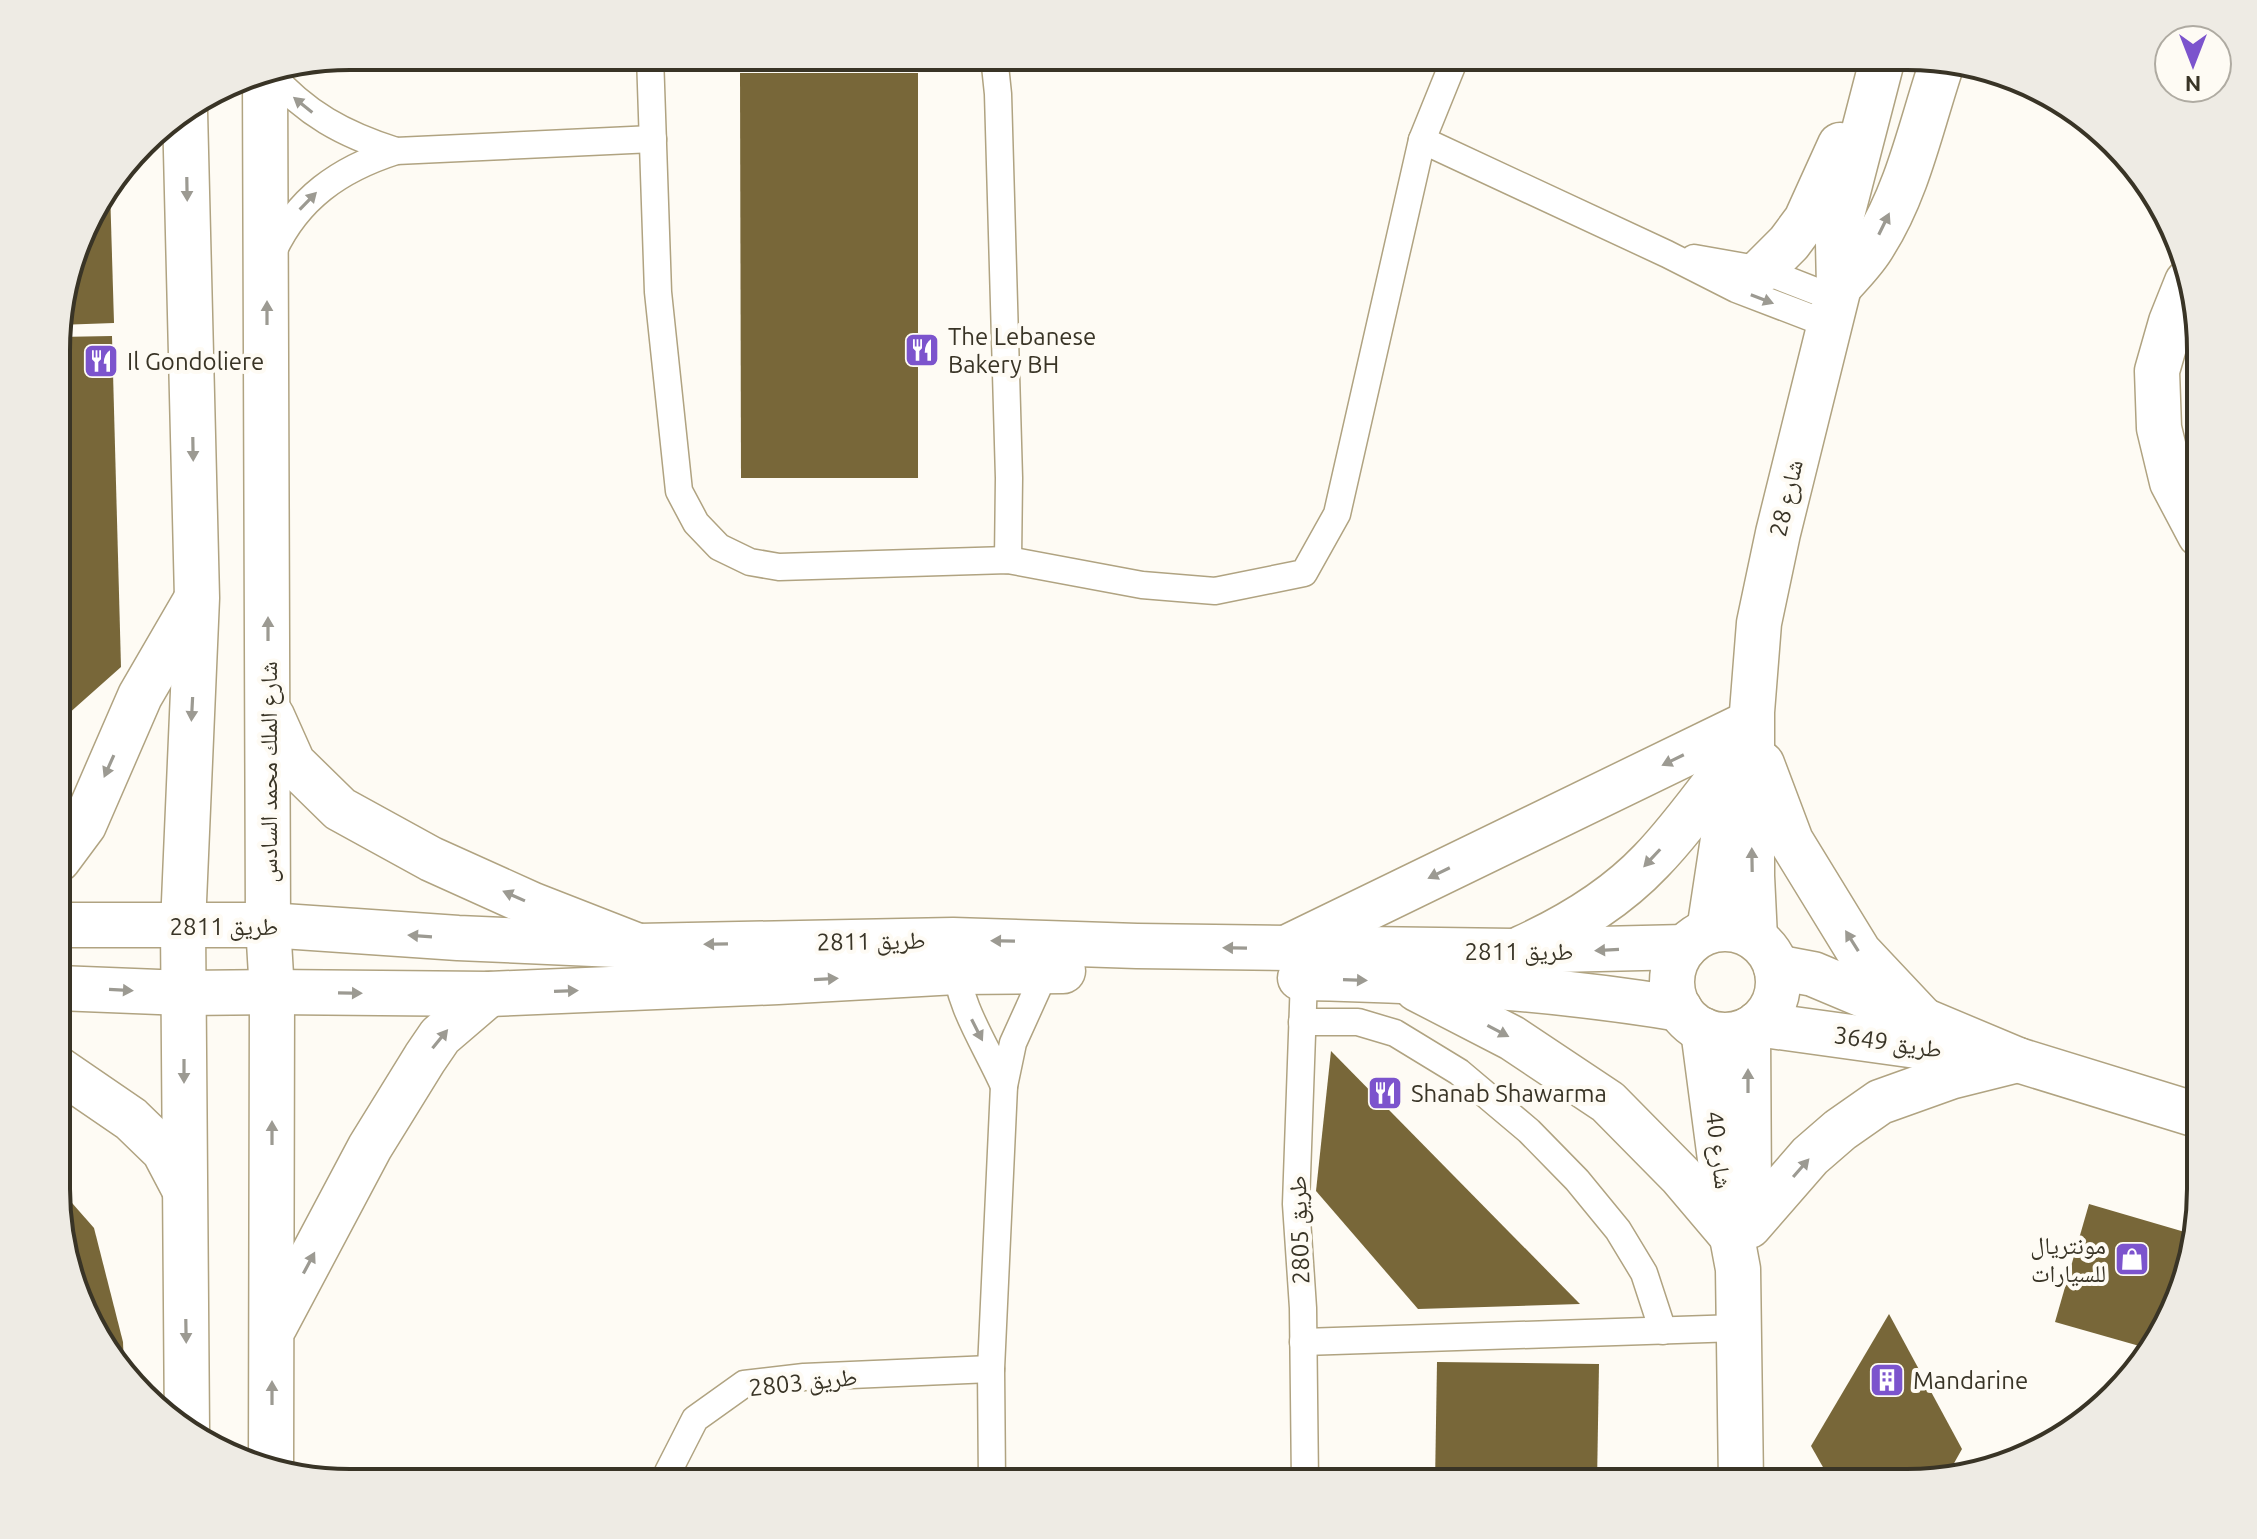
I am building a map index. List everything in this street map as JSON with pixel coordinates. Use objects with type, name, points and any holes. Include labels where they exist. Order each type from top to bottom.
[{"type":"street","points":[[1762,270],[1789,243],[1806,220],[1876,71]]},
{"type":"street","name":"شارع 28","points":[[1697,939],[1746,732],[1765,593],[1835,304],[1842,215],[1879,71]]},
{"type":"street","name":"شارع 28","points":[[1835,304],[1874,246],[1889,216],[1939,72]]},
{"type":"street","name":"شارع الملك محمد السادس","points":[[267,83],[271,1457]]},
{"type":"street","points":[[185,124],[197,598],[183,925],[187,1416]]},
{"type":"street","points":[[2182,295],[2157,371],[2159,428],[2172,482],[2186,508]]},
{"type":"street","points":[[71,843],[84,825],[140,696],[197,598]]},
{"type":"street","points":[[268,707],[293,763],[340,809],[431,859],[533,905],[638,946]]},
{"type":"street","points":[[1514,951],[1555,933],[1602,903],[1650,862],[1746,732]]},
{"type":"street","points":[[1294,963],[1746,732]]},
{"type":"street","points":[[1746,732],[1798,854],[1859,952],[1923,1020]]},
{"type":"street","name":"شارع 28","points":[[1746,732],[1752,876],[1766,952]]},
{"type":"street","name":"طريق 2811","points":[[71,925],[268,925],[458,938],[954,956],[1046,956],[1137,946],[1294,963],[1404,982],[1579,994],[1691,1020]]},
{"type":"street","points":[[1725,929],[1741,932],[1766,952],[1778,988],[1771,1008],[1753,1027],[1734,1034],[1718,1035],[1691,1020],[1673,994],[1672,978],[1676,962],[1697,939],[1725,929]]},
{"type":"street","name":"طريق 2811","points":[[1294,963],[1697,939]]},
{"type":"street","name":"طريق 3649","points":[[1766,952],[2018,1060],[2186,1112]]},
{"type":"street","name":"طريق 2811","points":[[71,989],[184,993],[489,994],[954,956]]},
{"type":"street","points":[[1404,982],[1512,1038],[1608,1102],[1681,1176],[1740,1244],[1810,1156],[1880,1102],[1950,1077],[2018,1060]]},
{"type":"street","points":[[272,1332],[370,1147],[425,1058],[440,1036],[489,994]]},
{"type":"street","name":"شارع 40","points":[[1691,1020],[1740,1244]]},
{"type":"street","name":"طريق 3649","points":[[1753,1027],[2018,1060]]},
{"type":"street","name":"شارع 40","points":[[1741,1469],[1740,1244],[1753,1027]]},
{"type":"street","points":[[71,1078],[131,1119],[164,1151],[184,1189]]},
{"type":"lane","points":[[651,70],[658,292],[679,491],[696,523],[719,547],[750,562],[779,567],[1008,560],[1142,585],[1215,591],[1304,573],[1337,514],[1422,140],[1450,71]]},
{"type":"lane","points":[[996,70],[1009,478],[1008,560]]},
{"type":"lane","points":[[276,80],[323,120],[359,138],[396,151]]},
{"type":"lane","points":[[266,266],[287,226],[317,192],[341,174],[368,160],[396,151],[653,139]]},
{"type":"lane","points":[[1422,140],[1736,289],[1835,304]]},
{"type":"lane","points":[[1667,254],[1762,270],[1835,304]]},
{"type":"lane","points":[[954,956],[964,1002],[1004,1086]]},
{"type":"lane","points":[[992,1468],[991,1369],[1004,1086],[1013,1043],[1046,956]]},
{"type":"lane","name":"طريق 2805","points":[[1294,963],[1302,1022],[1296,1204],[1303,1342],[1305,1469]]},
{"type":"lane","points":[[1302,1022],[1358,1022],[1395,1033],[1459,1072],[1529,1131],[1577,1180],[1618,1230],[1644,1273],[1663,1331]]},
{"type":"lane","points":[[1303,1342],[1738,1328]]},
{"type":"lane","name":"طريق 2803","points":[[670,1468],[695,1419],[744,1384],[804,1377],[991,1369]]},
{"type":"building","points":[[447,70],[561,70],[561,72]]},
{"type":"building","points":[[740,73],[918,73],[918,478],[741,478]]},
{"type":"building","points":[[110,204],[114,323],[71,325],[75,295],[85,260]]},
{"type":"building","points":[[112,336],[121,667],[70,712],[70,350],[71,337]]},
{"type":"building","points":[[1331,1051],[1580,1304],[1418,1309],[1316,1191]]},
{"type":"building","points":[[71,1202],[94,1228],[123,1354],[99,1313],[85,1279],[75,1244]]},
{"type":"building","name":"مونتريال للسيارات","points":[[2089,1204],[2183,1232],[2166,1296],[2139,1346],[2055,1322]]},
{"type":"building","name":"Mandarine","points":[[1889,1314],[1962,1449],[1953,1465],[1907,1469],[1824,1469],[1811,1446]]},
{"type":"building","points":[[1437,1362],[1599,1364],[1597,1469],[1435,1469]]},
{"type":"place","name":"The Lebanese Bakery BH","points":[[922,350]]},
{"type":"place","name":"Il Gondoliere","points":[[101,361]]},
{"type":"place","name":"Shanab Shawarma","points":[[1385,1093]]},
{"type":"place","name":"مونتريال للسيارات","points":[[2132,1259]]},
{"type":"place","name":"Mandarine","points":[[1887,1380]]}]
